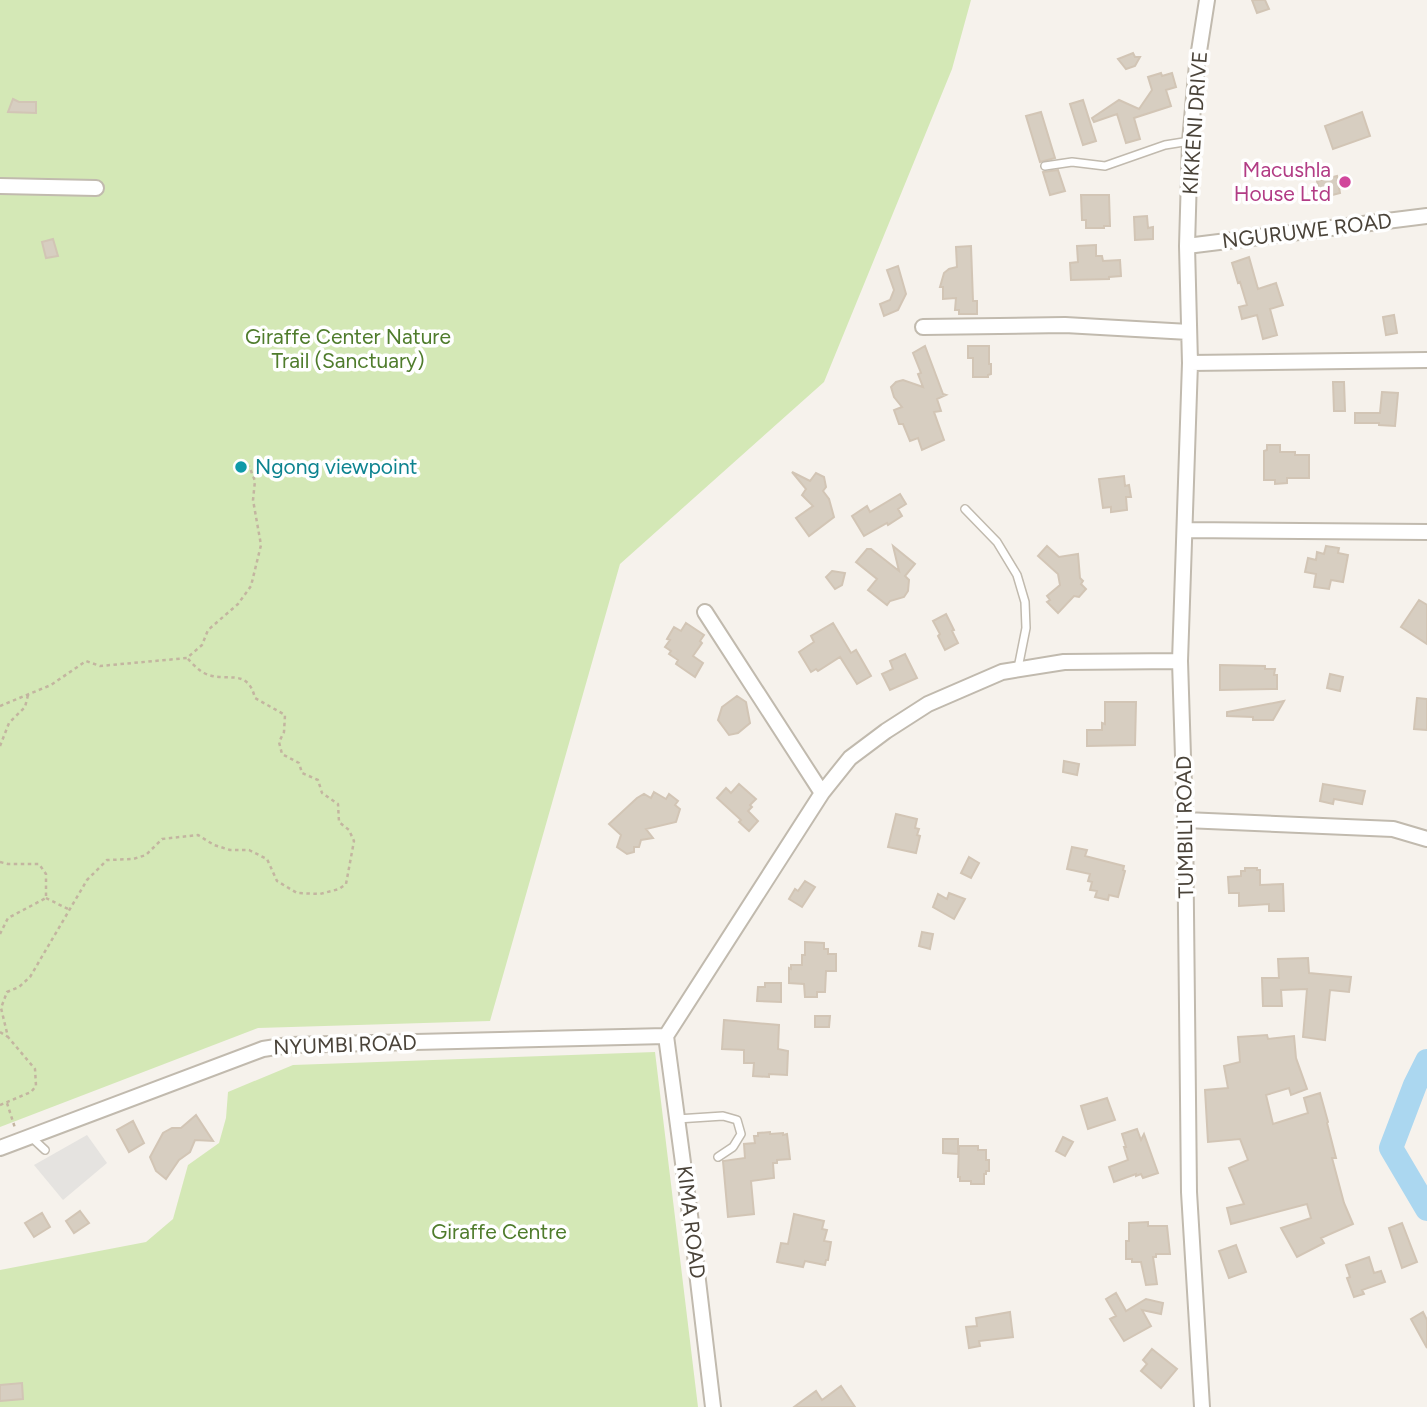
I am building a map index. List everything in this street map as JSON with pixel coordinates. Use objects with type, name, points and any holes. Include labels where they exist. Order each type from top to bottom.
[{"type":"street","name":"KIKKENI DRIVE","points":[[1187,246],[1190,141],[1197,64],[1207,0]]},
{"type":"street","points":[[0,186],[96,188]]},
{"type":"street","name":"NGURUWE ROAD","points":[[1187,246],[1427,216]]},
{"type":"street","name":"TUMBILI ROAD","points":[[1187,246],[1190,363],[1180,662],[1185,820],[1189,1192],[1202,1407]]},
{"type":"street","points":[[923,327],[1065,325],[1189,332]]},
{"type":"street","points":[[1190,363],[1427,360]]},
{"type":"street","points":[[1185,530],[1427,532]]},
{"type":"street","points":[[705,612],[822,793]]},
{"type":"street","points":[[666,1037],[822,793],[850,758],[886,731],[929,704],[1002,672],[1064,662],[1180,662]]},
{"type":"street","points":[[1185,820],[1393,829],[1427,839]]},
{"type":"street","name":"KIMA ROAD","points":[[666,1037],[713,1407]]},
{"type":"street","name":"NYUMBI ROAD","points":[[0,1149],[263,1049],[289,1045],[666,1037]]},
{"type":"lane","points":[[1045,166],[1072,162],[1105,166],[1165,145],[1190,141]]},
{"type":"lane","points":[[965,509],[997,542],[1017,575],[1025,602],[1026,628],[1018,669]]},
{"type":"lane","points":[[677,1119],[723,1116],[737,1120],[741,1134],[733,1147],[718,1157]]},
{"type":"lane","points":[[25,1139],[45,1150]]},
{"type":"path","points":[[0,706],[51,685],[86,661],[100,666],[187,658],[202,645],[208,630],[238,604],[251,586],[261,545],[253,500],[255,481],[249,466]]},
{"type":"path","points":[[8,1037],[1,1008],[7,992],[30,978],[88,880],[107,859],[133,859],[146,855],[162,839],[198,835],[215,845],[230,850],[249,850],[267,859],[277,880],[297,893],[320,894],[340,889],[346,884],[354,841],[349,830],[340,822],[338,804],[321,793],[318,780],[302,773],[299,763],[282,754],[279,742],[284,732],[285,715],[255,698],[253,687],[242,678],[217,677],[203,673],[187,658]]},
{"type":"path","points":[[0,746],[9,723],[25,707],[28,695]]},
{"type":"path","points":[[0,862],[40,864],[46,874],[46,898]]},
{"type":"path","points":[[46,898],[70,909]]},
{"type":"path","points":[[0,934],[8,918],[46,898]]},
{"type":"path","points":[[0,1032],[8,1037],[35,1069],[36,1086],[30,1092],[0,1105]]},
{"type":"path","points":[[7,1103],[25,1139]]},
{"type":"green space","name":"Giraffe Center Nature Trail (Sanctuary)","points":[[0,0],[971,0],[952,69],[824,382],[620,564],[490,1021],[258,1028],[0,1127]]},
{"type":"green space","name":"Giraffe Centre","points":[[655,1052],[698,1407],[0,1407],[0,1270],[146,1242],[173,1219],[188,1165],[219,1143],[226,1118],[228,1092],[293,1065]]},
{"type":"shaded area","points":[[87,1135],[107,1163],[63,1200],[34,1165]]},
{"type":"building","points":[[1252,0],[1265,0],[1269,9],[1257,13]]},
{"type":"building","points":[[1133,53],[1135,57],[1140,57],[1135,66],[1126,69],[1118,59]]},
{"type":"building","points":[[1161,73],[1162,76],[1172,73],[1176,87],[1166,90],[1171,106],[1134,118],[1140,139],[1126,143],[1117,114],[1094,122],[1092,118],[1119,100],[1139,109],[1152,90],[1148,77]]},
{"type":"building","points":[[13,99],[19,102],[36,102],[36,113],[8,112]]},
{"type":"building","points":[[1083,100],[1096,141],[1083,145],[1070,104]]},
{"type":"building","points":[[1041,112],[1055,158],[1040,162],[1026,116]]},
{"type":"building","points":[[1362,112],[1370,136],[1333,149],[1325,126]]},
{"type":"building","points":[[1058,170],[1065,191],[1050,195],[1043,172]]},
{"type":"building","points":[[1337,176],[1340,193],[1321,198],[1317,181]]},
{"type":"building","points":[[1081,195],[1109,195],[1110,226],[1086,228],[1086,220],[1082,220]]},
{"type":"building","points":[[1147,216],[1148,228],[1153,227],[1153,239],[1135,240],[1134,217]]},
{"type":"building","points":[[53,239],[58,256],[46,258],[42,242]]},
{"type":"building","points":[[1096,245],[1096,256],[1102,256],[1103,261],[1120,260],[1121,276],[1071,280],[1070,263],[1078,262],[1077,246]]},
{"type":"building","points":[[971,246],[973,301],[977,301],[977,314],[959,314],[959,310],[955,310],[956,298],[943,299],[943,287],[940,287],[944,273],[957,267],[956,247]]},
{"type":"building","points":[[1249,257],[1258,289],[1276,283],[1283,305],[1270,309],[1277,335],[1263,339],[1257,315],[1242,319],[1239,307],[1247,305],[1232,263]]},
{"type":"building","points":[[898,266],[906,294],[898,310],[884,316],[880,304],[890,300],[894,290],[887,270]]},
{"type":"building","points":[[1394,315],[1397,333],[1386,335],[1383,317]]},
{"type":"building","points":[[925,346],[943,394],[946,395],[937,399],[941,411],[934,412],[944,440],[922,450],[918,438],[910,441],[903,424],[899,424],[894,410],[902,407],[894,397],[891,387],[903,380],[923,387],[913,353]]},
{"type":"building","points":[[968,346],[989,346],[991,374],[988,377],[973,377],[973,358],[968,358]]},
{"type":"building","points":[[1333,382],[1344,382],[1345,411],[1334,411]]},
{"type":"building","points":[[1382,392],[1398,393],[1395,426],[1355,423],[1355,413],[1380,413]]},
{"type":"building","points":[[1267,445],[1280,445],[1280,452],[1309,455],[1309,478],[1287,478],[1287,483],[1275,484],[1275,480],[1264,480],[1264,451],[1267,450]]},
{"type":"building","points":[[792,472],[810,481],[816,473],[824,477],[826,487],[823,491],[829,499],[834,517],[809,536],[796,518],[813,506],[802,495],[806,489]]},
{"type":"building","points":[[1124,476],[1125,486],[1129,485],[1131,497],[1126,497],[1127,510],[1111,512],[1111,507],[1103,508],[1099,479]]},
{"type":"building","points":[[900,494],[906,504],[898,509],[902,516],[864,536],[852,516],[867,506],[870,512]]},
{"type":"building","points":[[893,546],[915,564],[905,576],[909,580],[908,591],[904,597],[890,601],[887,605],[868,590],[877,579],[856,562],[867,549],[871,549],[899,571]]},
{"type":"building","points":[[1047,546],[1059,557],[1078,554],[1080,578],[1083,581],[1081,584],[1086,589],[1079,597],[1074,596],[1058,613],[1047,602],[1050,600],[1047,596],[1060,585],[1058,574],[1038,556]]},
{"type":"building","points":[[1326,546],[1339,548],[1338,553],[1348,555],[1343,582],[1331,580],[1329,589],[1314,587],[1316,574],[1305,572],[1308,558],[1316,560],[1317,552],[1324,554]]},
{"type":"building","points":[[832,571],[845,573],[842,585],[835,589],[826,577]]},
{"type":"building","points":[[1419,600],[1427,605],[1427,644],[1401,627]]},
{"type":"building","points":[[946,614],[958,643],[945,650],[933,621]]},
{"type":"building","points":[[686,623],[704,635],[693,656],[703,663],[695,677],[676,664],[678,660],[669,654],[671,651],[665,647],[674,627],[681,631]]},
{"type":"building","points":[[833,623],[851,653],[856,650],[871,676],[857,684],[840,657],[818,671],[816,669],[811,672],[799,652],[814,642],[811,636]]},
{"type":"building","points":[[905,654],[917,678],[890,690],[882,674],[893,669],[890,661]]},
{"type":"building","points":[[1220,665],[1265,666],[1265,669],[1275,669],[1277,689],[1220,690]]},
{"type":"building","points":[[1330,674],[1343,677],[1340,691],[1327,688]]},
{"type":"building","points":[[737,696],[746,702],[750,723],[738,733],[729,735],[718,720],[722,707]]},
{"type":"building","points":[[1417,698],[1427,699],[1427,730],[1414,729]]},
{"type":"building","points":[[1284,701],[1273,720],[1227,716],[1227,712]]},
{"type":"building","points":[[1105,702],[1136,702],[1135,745],[1087,746],[1087,730],[1102,730],[1102,723],[1105,724]]},
{"type":"building","points":[[1064,761],[1079,764],[1077,775],[1063,772]]},
{"type":"building","points":[[739,784],[756,799],[748,811],[758,821],[749,831],[717,798],[726,788],[731,793]]},
{"type":"building","points":[[1323,784],[1365,791],[1362,804],[1334,799],[1333,804],[1320,801]]},
{"type":"building","points":[[654,792],[666,799],[669,794],[678,801],[675,805],[680,809],[676,822],[646,829],[653,838],[641,840],[639,847],[634,847],[634,852],[627,854],[617,847],[621,835],[609,824],[637,798],[644,794],[651,798]]},
{"type":"building","points":[[896,814],[917,819],[915,828],[919,829],[917,835],[920,836],[916,853],[888,847]]},
{"type":"building","points":[[1072,847],[1087,850],[1085,856],[1124,866],[1118,897],[1109,895],[1108,900],[1095,897],[1097,891],[1090,890],[1092,882],[1088,881],[1090,874],[1067,869]]},
{"type":"building","points":[[969,857],[979,863],[971,878],[961,873]]},
{"type":"building","points":[[1245,868],[1260,870],[1260,885],[1283,884],[1284,911],[1269,911],[1269,904],[1239,906],[1239,893],[1229,893],[1228,877],[1241,876],[1241,871],[1245,871]]},
{"type":"building","points":[[805,881],[815,887],[802,907],[789,899],[795,889],[798,891]]},
{"type":"building","points":[[949,893],[965,899],[954,919],[933,907],[938,894],[947,899]]},
{"type":"building","points":[[922,932],[933,934],[930,949],[919,946]]},
{"type":"building","points":[[805,942],[824,943],[828,954],[836,954],[836,971],[826,971],[825,992],[817,992],[817,997],[805,997],[804,984],[789,983],[791,965],[802,965]]},
{"type":"building","points":[[1308,958],[1309,973],[1351,977],[1349,992],[1330,990],[1325,1040],[1303,1037],[1307,989],[1281,990],[1282,1006],[1263,1006],[1262,978],[1279,978],[1278,959]]},
{"type":"building","points":[[765,983],[781,983],[781,1002],[757,1001],[758,987],[765,987]]},
{"type":"building","points":[[815,1016],[830,1016],[829,1027],[815,1027]]},
{"type":"building","points":[[724,1020],[779,1025],[778,1049],[788,1051],[787,1075],[753,1076],[754,1063],[744,1063],[744,1050],[722,1049]]},
{"type":"building","points":[[1267,1035],[1268,1039],[1294,1036],[1296,1058],[1307,1089],[1291,1095],[1289,1088],[1266,1095],[1273,1124],[1308,1113],[1304,1098],[1320,1093],[1336,1158],[1332,1158],[1344,1203],[1353,1224],[1321,1238],[1324,1243],[1297,1257],[1281,1228],[1311,1218],[1307,1204],[1231,1224],[1227,1208],[1244,1204],[1229,1168],[1248,1160],[1240,1139],[1208,1142],[1205,1090],[1228,1088],[1224,1066],[1240,1062],[1238,1037]]},
{"type":"building","points":[[1107,1098],[1115,1120],[1088,1129],[1081,1106]]},
{"type":"building","points":[[196,1115],[213,1141],[195,1140],[190,1152],[179,1160],[166,1179],[156,1171],[150,1157],[163,1133],[172,1128],[181,1128]]},
{"type":"building","points":[[133,1121],[144,1143],[129,1152],[117,1130]]},
{"type":"building","points":[[1137,1129],[1141,1140],[1144,1134],[1158,1173],[1143,1178],[1141,1174],[1136,1174],[1114,1182],[1109,1167],[1128,1160],[1122,1134]]},
{"type":"building","points":[[758,1133],[787,1134],[790,1159],[773,1163],[774,1178],[751,1181],[754,1214],[728,1217],[723,1161],[745,1158],[744,1144],[755,1143],[754,1136],[758,1136]]},
{"type":"building","points":[[1063,1137],[1073,1142],[1065,1156],[1056,1151]]},
{"type":"building","points":[[943,1139],[958,1139],[958,1154],[943,1153]]},
{"type":"building","points":[[959,1146],[978,1146],[978,1150],[986,1150],[989,1171],[984,1174],[984,1184],[960,1181]]},
{"type":"building","points":[[80,1211],[89,1223],[74,1233],[66,1221]]},
{"type":"building","points":[[42,1213],[50,1227],[34,1237],[25,1223]]},
{"type":"building","points":[[794,1214],[824,1221],[822,1229],[827,1230],[824,1241],[831,1242],[825,1265],[805,1261],[803,1267],[777,1262],[781,1243],[788,1244]]},
{"type":"building","points":[[1148,1222],[1148,1226],[1167,1226],[1170,1254],[1156,1254],[1156,1257],[1153,1257],[1157,1284],[1146,1285],[1141,1262],[1126,1259],[1126,1241],[1129,1241],[1129,1223]]},
{"type":"building","points":[[1402,1223],[1417,1262],[1402,1268],[1389,1228]]},
{"type":"building","points":[[1236,1245],[1246,1272],[1229,1278],[1219,1251]]},
{"type":"building","points":[[1369,1257],[1374,1273],[1381,1271],[1385,1282],[1362,1290],[1364,1294],[1354,1297],[1347,1278],[1350,1277],[1346,1265]]},
{"type":"building","points":[[1116,1293],[1126,1311],[1146,1299],[1163,1303],[1161,1314],[1142,1310],[1151,1326],[1124,1341],[1110,1319],[1116,1316],[1106,1299]]},
{"type":"building","points":[[1010,1312],[1013,1337],[979,1341],[980,1346],[969,1348],[966,1327],[977,1326],[976,1318]]},
{"type":"building","points":[[1423,1312],[1427,1320],[1427,1348],[1411,1319]]},
{"type":"building","points":[[1152,1349],[1177,1369],[1161,1388],[1141,1371],[1147,1364],[1143,1360]]},
{"type":"building","points":[[22,1383],[23,1399],[0,1401],[0,1385]]},
{"type":"building","points":[[841,1386],[855,1407],[794,1407],[816,1391],[822,1400]]},
{"type":"waterway","points":[[1427,1061],[1391,1148],[1427,1209]]},
{"type":"place","name":"Macushla House Ltd","points":[[1345,182]]},
{"type":"place","name":"Ngong viewpoint","points":[[241,467]]}]
